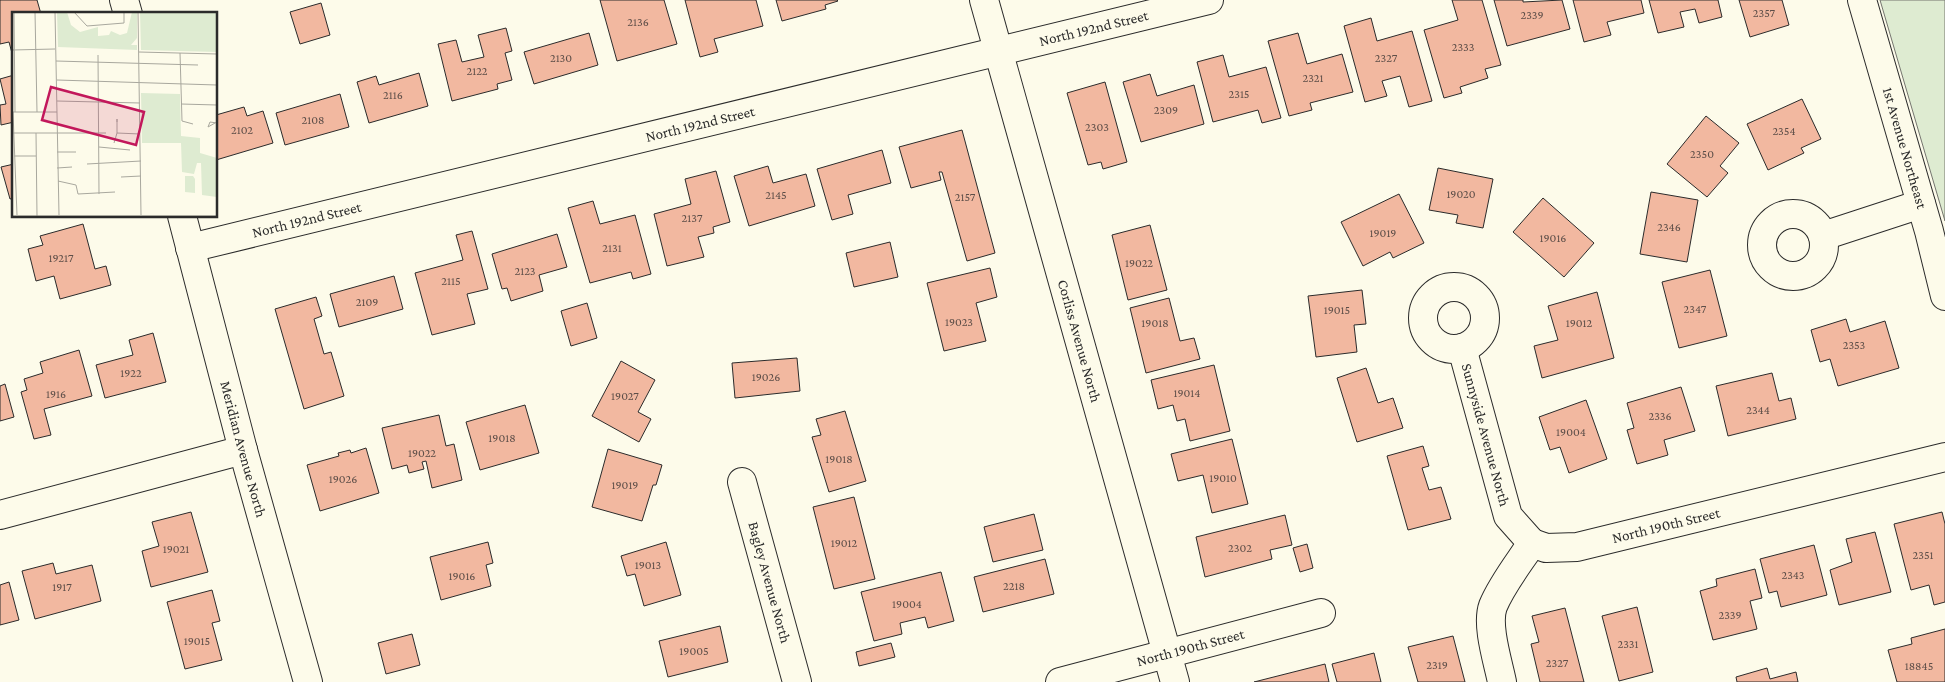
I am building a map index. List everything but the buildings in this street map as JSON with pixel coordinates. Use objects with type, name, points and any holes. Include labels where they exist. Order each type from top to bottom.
[{"type":"street","name":"Corliss Avenue North","points":[[984,0],[1175,682]]},
{"type":"street","name":"North 192nd Street","points":[[190,248],[1209,0]]},
{"type":"street","name":"1st Avenue Northeast","points":[[1862,0],[1921,204],[1945,296]]},
{"type":"street","points":[[1823,236],[1921,204]]},
{"type":"street","name":"Meridian Avenue North","points":[[182,218],[243,450],[308,682]]},
{"type":"street","name":"Sunnyside Avenue North","points":[[1462,348],[1508,516],[1532,543]]},
{"type":"street","points":[[0,515],[243,450]]},
{"type":"street","name":"North 190th Street","points":[[1532,543],[1546,548],[1577,547],[1945,457]]},
{"type":"street","name":"Bagley Avenue North","points":[[742,482],[797,682]]},
{"type":"street","points":[[1502,682],[1491,635],[1492,608],[1532,543]]},
{"type":"street","name":"North 190th Street","points":[[1060,682],[1321,613]]},
{"type":"green space","points":[[1880,0],[1945,0],[1945,221]]}]
